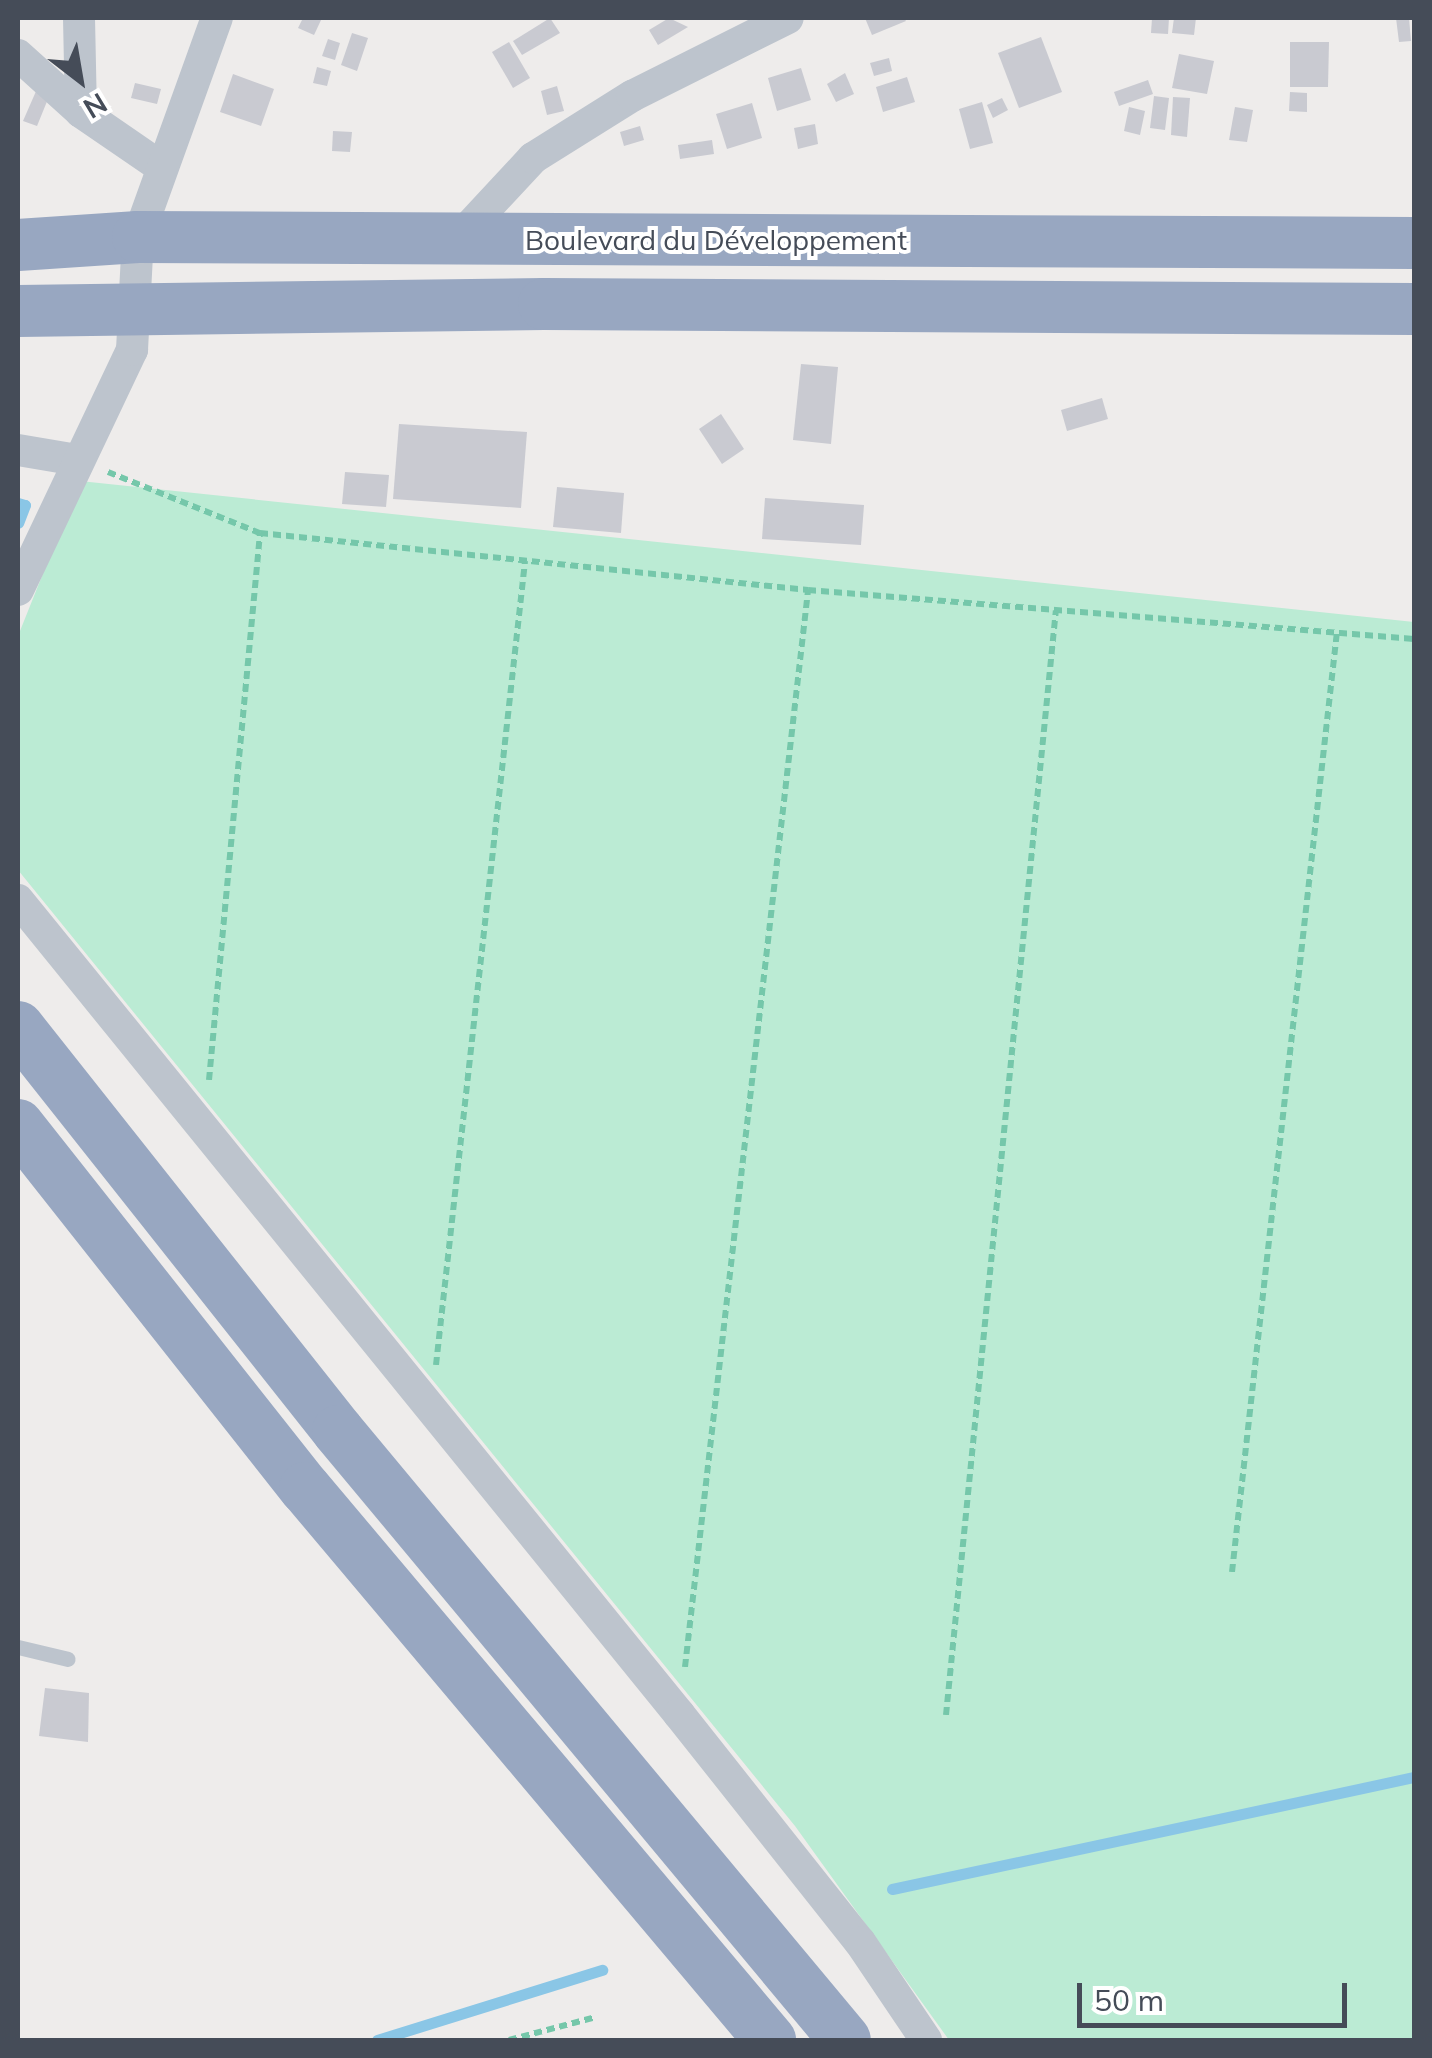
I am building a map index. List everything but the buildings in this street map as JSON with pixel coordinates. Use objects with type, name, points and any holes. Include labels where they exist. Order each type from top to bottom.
[{"type":"highway","name":"Boulevard du Développement","points":[[18,245],[138,238],[1414,243]]},
{"type":"highway","points":[[690,306],[691,239]]},
{"type":"highway","points":[[897,308],[899,239]]},
{"type":"highway","points":[[18,311],[690,306],[1414,309]]},
{"type":"highway","points":[[18,1027],[338,1431],[844,2040]]},
{"type":"highway","points":[[18,1125],[305,1488],[731,1987],[770,2040]]},
{"type":"street","points":[[79,18],[80,112]]},
{"type":"street","points":[[18,590],[77,460],[120,380],[138,312],[138,238],[158,165],[217,18]]},
{"type":"street","points":[[455,242],[533,158],[632,96],[788,18]]},
{"type":"street","points":[[18,55],[80,112],[158,165]]},
{"type":"street","points":[[18,450],[77,460]]},
{"type":"street","points":[[18,900],[679,1714],[860,1942],[926,2040]]},
{"type":"lane","points":[[18,1646],[68,1659]]},
{"type":"path","points":[[77,460],[260,533],[808,590],[1337,630],[1414,640]]},
{"type":"path","points":[[205,1128],[260,533]]},
{"type":"path","points":[[432,1406],[525,561]]},
{"type":"path","points":[[679,1714],[808,590]]},
{"type":"path","points":[[946,1715],[1056,610]]},
{"type":"path","points":[[1232,1572],[1337,630]]},
{"type":"path","points":[[508,2040],[596,2017]]},
{"type":"green space","points":[[80,481],[1414,622],[1414,2040],[949,2040],[795,1826],[18,870],[18,636]]},
{"type":"waterway","points":[[18,503],[25,505],[18,523]]},
{"type":"waterway","points":[[892,1889],[1414,1777]]},
{"type":"waterway","points":[[377,2040],[602,1970]]}]
